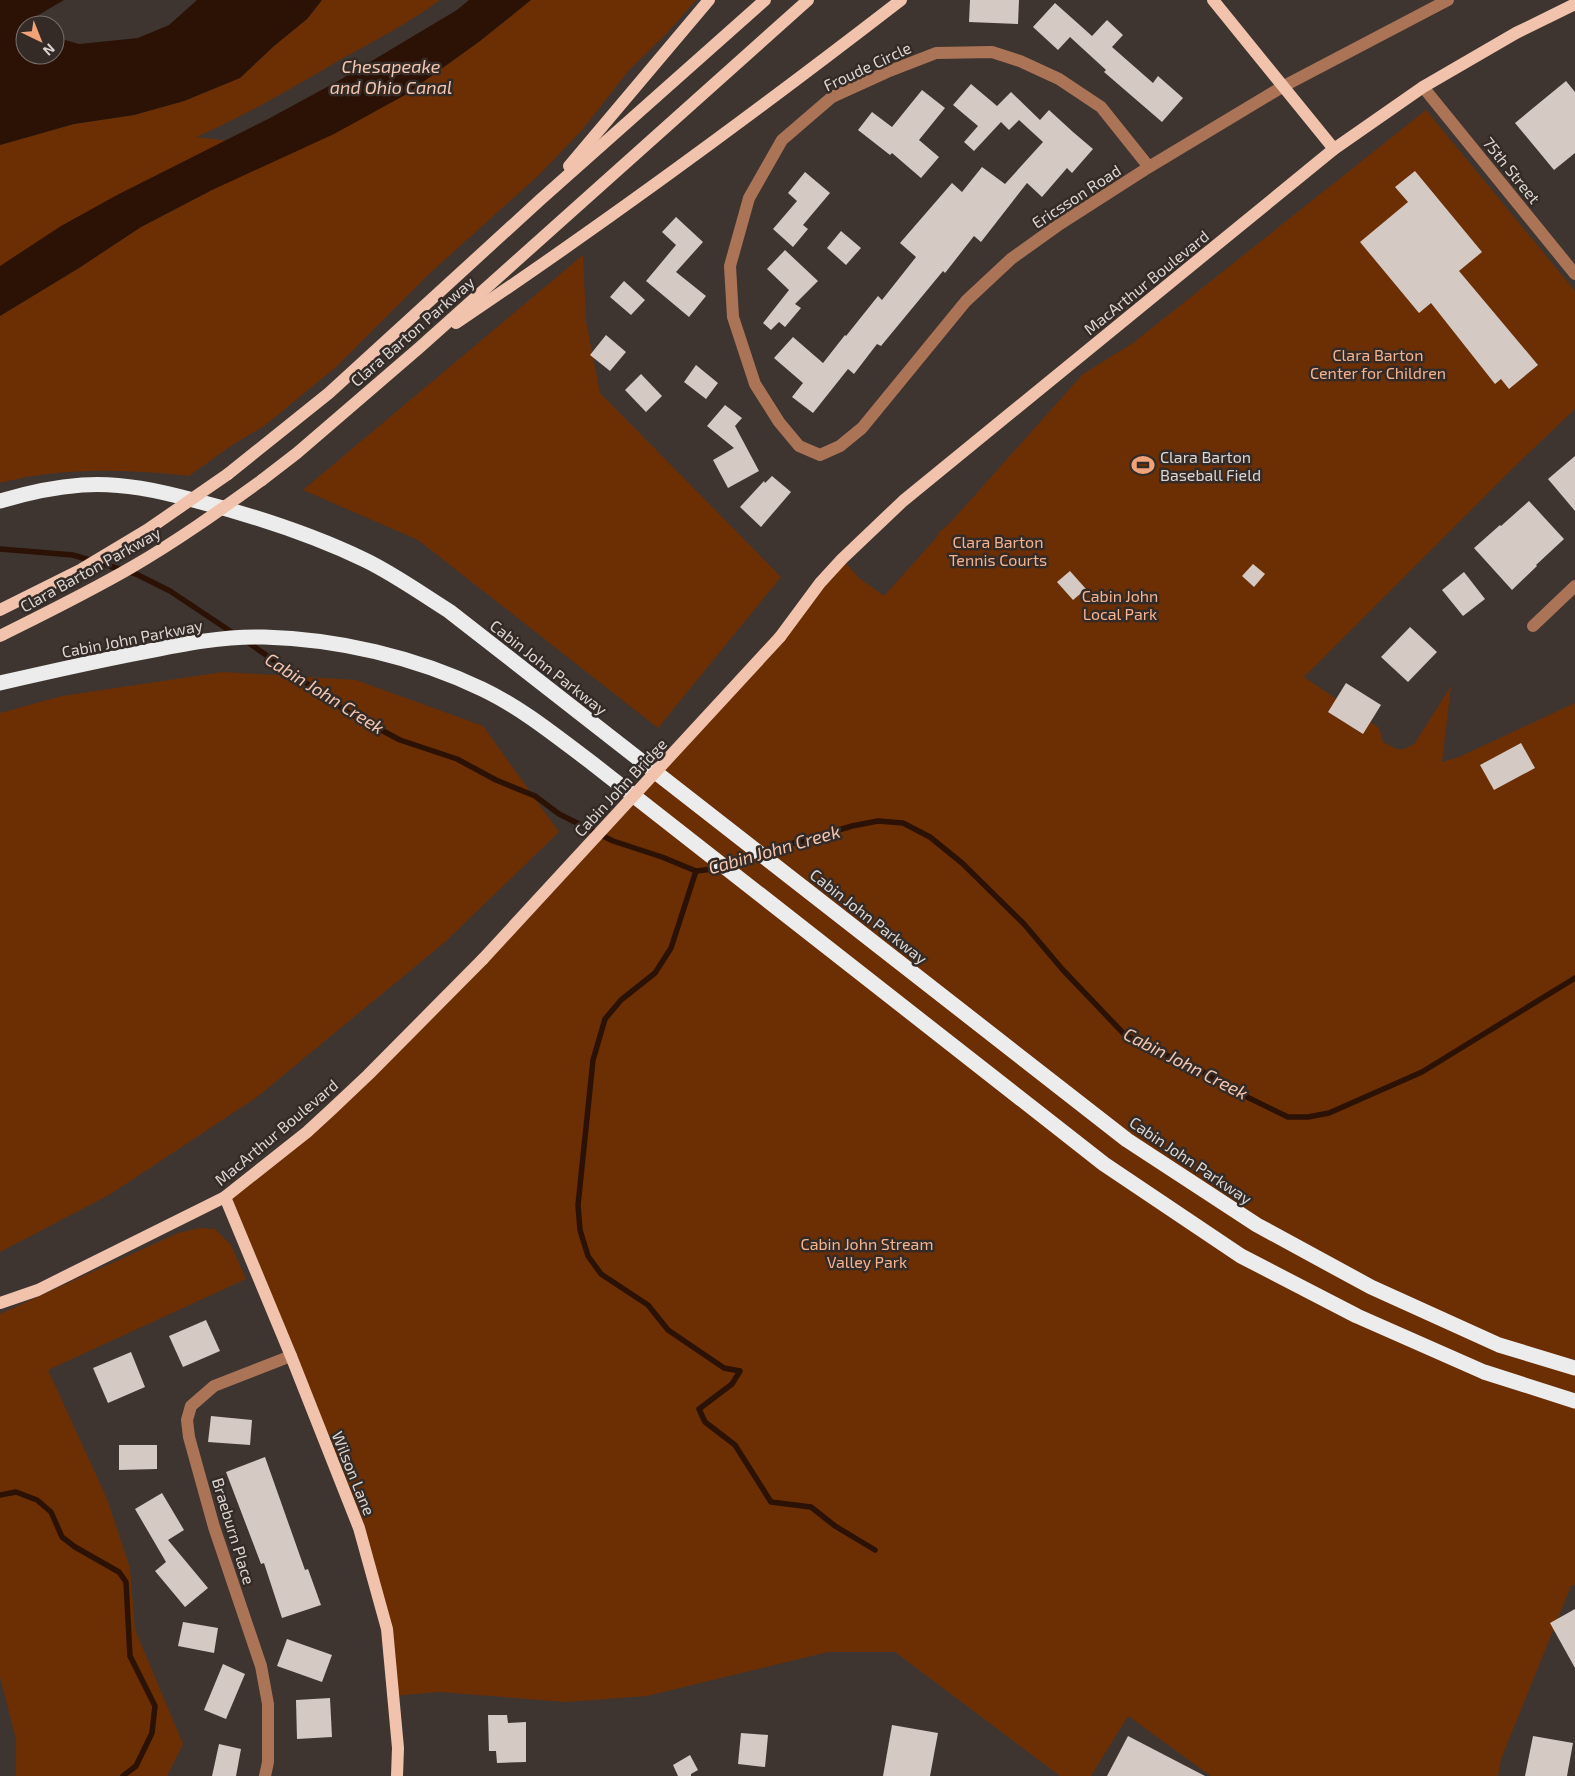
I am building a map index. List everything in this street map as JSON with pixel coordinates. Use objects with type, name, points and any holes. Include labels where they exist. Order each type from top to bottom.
[{"type":"highway","name":"Cabin John Parkway","points":[[0,501],[25,494],[83,484],[149,489],[253,515],[322,540],[367,560],[449,611],[1128,1140],[1257,1226],[1371,1287],[1499,1345],[1575,1368]]},
{"type":"highway","name":"Cabin John Parkway","points":[[0,683],[189,643],[262,637],[350,645],[416,663],[483,690],[543,727],[592,763],[1104,1164],[1241,1256],[1357,1316],[1484,1372],[1575,1401]]},
{"type":"main road","points":[[540,200],[709,0]]},
{"type":"main road","name":"Clara Barton Parkway","points":[[0,610],[82,569],[147,530],[228,474],[329,392],[540,200],[766,0]]},
{"type":"main road","name":"Clara Barton Parkway","points":[[0,636],[78,597],[182,537],[262,480],[418,348],[808,0]]},
{"type":"main road","points":[[418,348],[528,274],[683,164],[901,0]]},
{"type":"main road","points":[[1213,0],[1334,150]]},
{"type":"main road","name":"MacArthur Boulevard","points":[[780,637],[820,583],[899,504],[1334,150],[1423,87],[1516,33],[1575,4]]},
{"type":"main road","name":"Cabin John Bridge","points":[[484,959],[780,637]]},
{"type":"main road","name":"MacArthur Boulevard","points":[[0,1303],[38,1290],[225,1197],[306,1132],[484,959]]},
{"type":"main road","name":"Wilson Lane","points":[[225,1197],[291,1356],[358,1528],[387,1629],[398,1748],[396,1776]]},
{"type":"street","name":"Ericsson Road","points":[[779,422],[798,446],[820,454],[840,446],[862,428],[966,301],[1011,259],[1149,167],[1282,86],[1448,0]]},
{"type":"street","name":"Froude Circle","points":[[779,422],[754,384],[733,317],[730,266],[749,198],[782,140],[832,97],[936,52],[992,52],[1020,61],[1058,78],[1101,107],[1149,167]]},
{"type":"street","name":"75th Street","points":[[1423,87],[1575,274]]},
{"type":"street","points":[[1533,626],[1575,586]]},
{"type":"street","name":"Braeburn Place","points":[[265,1776],[268,1762],[268,1704],[261,1666],[214,1527],[189,1437],[187,1420],[191,1406],[214,1386],[291,1356]]},
{"type":"green space","points":[[322,0],[440,0],[403,24],[286,91],[196,137],[237,142],[0,277],[0,145],[74,124],[134,115],[184,101],[240,78],[274,46],[307,19]]},
{"type":"green space","points":[[531,0],[696,0],[667,33],[629,70],[582,130],[539,175],[430,273],[336,367],[264,426],[232,445],[189,476],[142,472],[94,471],[47,474],[0,483],[0,316],[79,268],[141,227],[405,95],[480,41]]},
{"type":"green space","name":"Cabin John Stream Valley Park","points":[[1426,110],[1575,291],[1575,409],[1516,465],[1304,677],[1379,728],[1383,742],[1399,749],[1406,748],[1415,743],[1451,686],[1442,762],[1459,757],[1575,703],[1575,1585],[1571,1586],[1501,1759],[1498,1776],[1211,1776],[1128,1716],[1091,1776],[1060,1776],[895,1652],[828,1652],[647,1696],[565,1702],[440,1692],[393,1696],[387,1629],[359,1528],[225,1197],[307,1132],[460,982],[842,559],[859,578],[884,596],[938,536],[939,532],[949,524],[1083,374],[1133,343]]},
{"type":"green space","points":[[583,255],[586,321],[600,393],[781,577],[658,728],[418,540],[303,490]]},
{"type":"green space","points":[[223,672],[356,680],[483,726],[559,832],[445,942],[257,1097],[109,1195],[0,1252],[0,713],[62,696]]},
{"type":"green space","points":[[200,1228],[215,1229],[231,1245],[246,1279],[48,1370],[107,1499],[130,1568],[135,1630],[183,1744],[167,1776],[16,1776],[16,1739],[0,1677],[0,1314],[178,1233]]},
{"type":"water","points":[[0,0],[64,0],[38,15],[15,15],[15,65],[65,65],[65,40],[79,44],[138,38],[169,25],[197,0],[322,0],[307,19],[274,46],[240,78],[184,101],[134,115],[74,124],[0,145]]},
{"type":"water","name":"Chesapeake and Ohio Canal","points":[[469,0],[531,0],[480,41],[405,95],[334,134],[212,190],[141,227],[79,268],[0,316],[0,266],[61,226],[117,195],[270,118],[338,81],[457,10]]},
{"type":"building","points":[[970,0],[1019,0],[1018,24],[969,22]]},
{"type":"building","points":[[1055,3],[1092,36],[1107,20],[1123,35],[1112,47],[1153,83],[1158,76],[1183,98],[1162,122],[1104,72],[1106,70],[1070,37],[1058,50],[1033,27]]},
{"type":"building","points":[[1566,81],[1575,92],[1575,153],[1554,170],[1515,123]]},
{"type":"building","points":[[971,84],[997,106],[1011,92],[1040,120],[1049,110],[1093,149],[1072,173],[1067,168],[1042,197],[1027,183],[981,242],[974,236],[945,273],[943,271],[881,346],[877,344],[854,374],[848,369],[813,413],[792,397],[803,383],[774,358],[793,337],[823,363],[878,296],[882,300],[916,257],[900,243],[952,183],[962,192],[982,167],[1005,184],[1043,142],[1019,120],[1009,130],[1001,122],[974,151],[964,142],[978,126],[953,105]]},
{"type":"building","points":[[922,90],[945,108],[919,140],[939,157],[921,178],[892,153],[890,155],[858,130],[872,112],[892,127]]},
{"type":"building","points":[[1415,171],[1482,252],[1459,271],[1538,365],[1509,389],[1501,379],[1495,384],[1431,303],[1419,313],[1360,242],[1408,202],[1395,187]]},
{"type":"building","points":[[805,172],[830,193],[803,225],[808,229],[793,247],[773,229],[797,201],[788,193]]},
{"type":"building","points":[[676,217],[703,242],[676,272],[706,296],[689,317],[646,281],[676,245],[662,232]]},
{"type":"building","points":[[841,231],[861,248],[846,265],[827,248]]},
{"type":"building","points":[[785,250],[818,281],[795,304],[801,308],[785,327],[779,322],[771,330],[763,323],[789,290],[767,269]]},
{"type":"building","points":[[624,281],[645,300],[631,315],[610,297]]},
{"type":"building","points":[[606,335],[626,352],[610,371],[590,355]]},
{"type":"building","points":[[696,365],[718,383],[706,399],[684,382]]},
{"type":"building","points":[[641,374],[662,396],[646,412],[625,390]]},
{"type":"building","points":[[725,405],[742,418],[735,426],[759,471],[728,488],[713,460],[734,448],[707,426]]},
{"type":"building","points":[[1575,456],[1575,511],[1548,479]]},
{"type":"building","points":[[772,476],[791,492],[761,527],[740,507],[764,481],[765,483]]},
{"type":"building","points":[[1529,501],[1564,539],[1512,590],[1474,548]]},
{"type":"building","points":[[1253,564],[1265,574],[1254,587],[1242,576]]},
{"type":"building","points":[[1070,571],[1086,589],[1073,600],[1057,582]]},
{"type":"building","points":[[1464,572],[1485,599],[1463,616],[1442,590]]},
{"type":"building","points":[[1410,627],[1437,652],[1408,682],[1381,657]]},
{"type":"building","points":[[1346,683],[1381,705],[1363,734],[1328,712]]},
{"type":"building","points":[[1521,743],[1535,768],[1494,790],[1480,765]]},
{"type":"building","points":[[206,1320],[220,1351],[183,1367],[169,1336]]},
{"type":"building","points":[[131,1352],[145,1387],[108,1403],[93,1368]]},
{"type":"building","points":[[211,1416],[252,1420],[250,1445],[208,1442]]},
{"type":"building","points":[[119,1445],[157,1445],[157,1469],[119,1470]]},
{"type":"building","points":[[265,1457],[305,1570],[308,1569],[321,1605],[282,1618],[264,1563],[261,1564],[226,1472]]},
{"type":"building","points":[[162,1493],[184,1530],[168,1540],[208,1588],[185,1607],[155,1571],[166,1562],[135,1509]]},
{"type":"building","points":[[1575,1609],[1575,1668],[1550,1623]]},
{"type":"building","points":[[183,1622],[218,1628],[214,1653],[178,1646]]},
{"type":"building","points":[[287,1639],[332,1655],[322,1682],[277,1666]]},
{"type":"building","points":[[223,1664],[245,1674],[226,1719],[204,1710]]},
{"type":"building","points":[[330,1698],[332,1737],[297,1739],[296,1700]]},
{"type":"building","points":[[488,1715],[507,1715],[508,1723],[526,1722],[526,1762],[497,1763],[496,1751],[489,1751]]},
{"type":"building","points":[[892,1725],[938,1733],[930,1776],[883,1776]]},
{"type":"building","points":[[741,1733],[768,1735],[765,1767],[738,1764]]},
{"type":"building","points":[[1128,1736],[1205,1776],[1107,1776]]},
{"type":"building","points":[[1533,1736],[1573,1743],[1567,1776],[1525,1776]]},
{"type":"building","points":[[219,1744],[241,1749],[236,1776],[212,1776]]},
{"type":"building","points":[[690,1755],[698,1770],[691,1774],[691,1776],[678,1776],[673,1765]]},
{"type":"waterway","name":"Cabin John Creek","points":[[0,549],[73,555],[136,574],[170,591],[236,635]]},
{"type":"waterway","name":"Cabin John Creek","points":[[246,641],[349,713],[400,740],[457,759],[496,780],[535,796],[559,814],[613,841],[662,857],[696,871],[722,868],[765,850],[852,826],[878,821],[903,823],[930,837],[962,863],[1024,924],[1063,970],[1125,1035],[1156,1051],[1189,1064],[1245,1096],[1288,1117],[1308,1117],[1329,1113],[1422,1072],[1575,978]]},
{"type":"waterway","points":[[696,871],[671,948],[655,973],[621,1000],[605,1019],[593,1060],[578,1205],[580,1230],[588,1256],[601,1274],[648,1305],[668,1330],[724,1368],[740,1371],[732,1384],[699,1409],[705,1422],[735,1445],[771,1502],[811,1507],[835,1526],[875,1550]]},
{"type":"waterway","points":[[0,1495],[16,1492],[37,1500],[51,1512],[62,1537],[75,1547],[119,1572],[126,1582],[130,1656],[155,1706],[152,1733],[136,1766],[123,1776]]},
{"type":"place","name":"Clara Barton Baseball Field","points":[[1143,465]]},
{"type":"park label","name":"Clara Barton Center for Children","points":[[1378,363]]},
{"type":"park label","name":"Clara Barton Tennis Courts","points":[[998,550]]},
{"type":"park label","name":"Cabin John Local Park","points":[[1120,604]]}]
